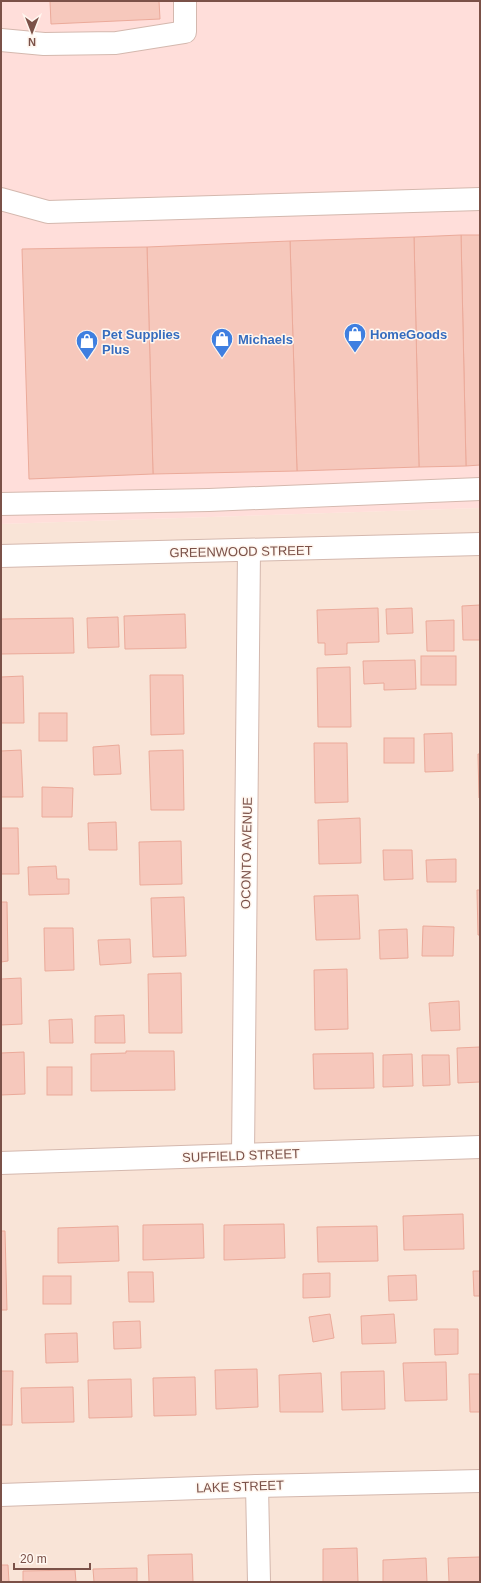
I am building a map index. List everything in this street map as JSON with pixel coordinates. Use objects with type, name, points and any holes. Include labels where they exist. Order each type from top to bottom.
[{"type":"street","points":[[1,40],[44,44],[116,43],[185,32],[185,1]]},
{"type":"street","points":[[1,199],[48,212],[480,199]]},
{"type":"street","points":[[1,504],[209,500],[480,489]]},
{"type":"street","name":"GREENWOOD STREET","points":[[1,556],[480,544]]},
{"type":"street","name":"OCONTO AVENUE","points":[[243,1155],[249,550]]},
{"type":"street","name":"SUFFIELD STREET","points":[[1,1162],[480,1147]]},
{"type":"street","name":"LAKE STREET","points":[[1,1495],[256,1486],[480,1481]]},
{"type":"street","points":[[256,1486],[259,1582]]},
{"type":"shaded area","points":[[1,1],[480,1],[480,508],[1,524]]},
{"type":"shaded area","points":[[480,508],[480,1582],[1,1582],[1,524]]},
{"type":"building","points":[[50,1],[159,1],[160,19],[51,24]]},
{"type":"building","points":[[461,235],[480,235],[480,465],[466,466]]},
{"type":"building","points":[[461,235],[466,466],[419,467],[414,237]]},
{"type":"building","name":"HomeGoods","points":[[414,237],[419,467],[297,471],[290,241]]},
{"type":"building","name":"Michaels","points":[[290,241],[297,471],[153,474],[147,247]]},
{"type":"building","name":"Pet Supplies Plus","points":[[147,247],[153,474],[29,479],[22,249]]},
{"type":"building","points":[[480,605],[480,640],[463,640],[462,606]]},
{"type":"building","points":[[378,608],[379,642],[347,643],[347,654],[325,655],[325,643],[318,643],[317,610]]},
{"type":"building","points":[[412,608],[413,633],[387,634],[386,609]]},
{"type":"building","points":[[185,614],[186,648],[125,649],[124,616]]},
{"type":"building","points":[[118,617],[119,647],[88,648],[87,618]]},
{"type":"building","points":[[73,618],[74,653],[1,654],[1,619]]},
{"type":"building","points":[[454,620],[454,651],[427,651],[426,621]]},
{"type":"building","points":[[421,656],[456,656],[456,685],[421,685]]},
{"type":"building","points":[[415,660],[416,689],[384,690],[384,683],[364,684],[363,661]]},
{"type":"building","points":[[350,667],[351,727],[318,727],[317,668]]},
{"type":"building","points":[[150,675],[183,675],[184,734],[151,735]]},
{"type":"building","points":[[23,676],[24,723],[1,723],[1,677]]},
{"type":"building","points":[[39,713],[67,713],[67,741],[39,741]]},
{"type":"building","points":[[452,733],[453,771],[425,772],[424,734]]},
{"type":"building","points":[[384,738],[414,738],[414,763],[384,763]]},
{"type":"building","points":[[314,743],[347,743],[348,802],[315,803]]},
{"type":"building","points":[[119,745],[121,774],[94,775],[93,747]]},
{"type":"building","points":[[21,750],[23,797],[1,797],[1,751]]},
{"type":"building","points":[[183,750],[184,810],[151,810],[149,751]]},
{"type":"building","points":[[478,754],[480,754],[480,798],[479,798]]},
{"type":"building","points":[[42,787],[73,788],[72,817],[42,817]]},
{"type":"building","points":[[360,818],[361,863],[319,864],[318,820]]},
{"type":"building","points":[[116,822],[117,850],[89,850],[88,823]]},
{"type":"building","points":[[1,828],[18,828],[19,874],[1,874]]},
{"type":"building","points":[[181,841],[182,884],[140,885],[139,842]]},
{"type":"building","points":[[383,850],[412,850],[413,879],[384,880]]},
{"type":"building","points":[[456,859],[456,882],[427,882],[426,860]]},
{"type":"building","points":[[56,866],[57,879],[69,879],[69,894],[29,895],[28,867]]},
{"type":"building","points":[[477,890],[480,890],[480,935],[478,935]]},
{"type":"building","points":[[358,895],[360,939],[316,940],[314,896]]},
{"type":"building","points":[[184,897],[186,956],[153,957],[151,898]]},
{"type":"building","points":[[1,902],[7,902],[8,961],[1,962]]},
{"type":"building","points":[[423,926],[454,927],[453,956],[422,956]]},
{"type":"building","points":[[44,928],[73,928],[74,970],[45,971]]},
{"type":"building","points":[[407,929],[408,958],[380,959],[379,930]]},
{"type":"building","points":[[130,939],[131,963],[100,965],[98,940]]},
{"type":"building","points":[[347,969],[348,1029],[315,1030],[314,970]]},
{"type":"building","points":[[181,973],[182,1033],[149,1033],[148,974]]},
{"type":"building","points":[[21,978],[22,1024],[1,1025],[1,979]]},
{"type":"building","points":[[459,1001],[460,1030],[431,1031],[429,1003]]},
{"type":"building","points":[[124,1015],[125,1043],[95,1043],[95,1016]]},
{"type":"building","points":[[72,1019],[73,1043],[50,1043],[49,1020]]},
{"type":"building","points":[[480,1047],[480,1082],[458,1083],[457,1048]]},
{"type":"building","points":[[126,1051],[174,1051],[175,1090],[91,1091],[91,1054],[126,1053]]},
{"type":"building","points":[[24,1052],[25,1094],[1,1095],[1,1053]]},
{"type":"building","points":[[373,1053],[374,1088],[314,1089],[313,1054]]},
{"type":"building","points":[[412,1054],[413,1086],[383,1087],[383,1055]]},
{"type":"building","points":[[422,1055],[449,1055],[450,1085],[423,1086]]},
{"type":"building","points":[[47,1067],[72,1067],[72,1095],[47,1095]]},
{"type":"building","points":[[463,1214],[464,1249],[404,1250],[403,1216]]},
{"type":"building","points":[[203,1224],[204,1258],[143,1260],[143,1225]]},
{"type":"building","points":[[284,1224],[285,1258],[224,1260],[224,1225]]},
{"type":"building","points":[[118,1226],[119,1261],[58,1263],[58,1228]]},
{"type":"building","points":[[377,1226],[378,1261],[318,1262],[317,1227]]},
{"type":"building","points":[[1,1231],[5,1231],[7,1310],[1,1310]]},
{"type":"building","points":[[473,1271],[480,1271],[480,1296],[474,1296]]},
{"type":"building","points":[[128,1272],[153,1272],[154,1302],[129,1302]]},
{"type":"building","points":[[330,1273],[330,1297],[303,1298],[303,1274]]},
{"type":"building","points":[[416,1275],[417,1300],[389,1301],[388,1276]]},
{"type":"building","points":[[43,1276],[71,1276],[71,1304],[43,1304]]},
{"type":"building","points":[[330,1314],[334,1338],[313,1342],[309,1317]]},
{"type":"building","points":[[394,1314],[396,1343],[362,1344],[361,1316]]},
{"type":"building","points":[[140,1321],[141,1348],[114,1349],[113,1322]]},
{"type":"building","points":[[434,1329],[458,1329],[458,1354],[435,1355]]},
{"type":"building","points":[[77,1333],[78,1362],[46,1363],[45,1334]]},
{"type":"building","points":[[446,1362],[447,1400],[405,1401],[403,1363]]},
{"type":"building","points":[[257,1369],[258,1407],[216,1409],[215,1370]]},
{"type":"building","points":[[1,1371],[13,1371],[12,1425],[1,1425]]},
{"type":"building","points":[[384,1371],[385,1409],[342,1410],[341,1372]]},
{"type":"building","points":[[321,1373],[323,1412],[280,1412],[279,1375]]},
{"type":"building","points":[[469,1374],[480,1374],[480,1412],[470,1412]]},
{"type":"building","points":[[195,1377],[196,1415],[154,1416],[153,1378]]},
{"type":"building","points":[[131,1379],[132,1417],[89,1418],[88,1380]]},
{"type":"building","points":[[73,1387],[74,1422],[22,1423],[21,1388]]},
{"type":"building","points":[[357,1548],[358,1582],[323,1582],[323,1549]]},
{"type":"building","points":[[192,1554],[193,1582],[149,1582],[148,1555]]},
{"type":"building","points":[[480,1557],[480,1582],[449,1582],[448,1558]]},
{"type":"building","points":[[426,1558],[427,1582],[383,1582],[383,1560]]},
{"type":"building","points":[[1,1565],[8,1565],[9,1582],[1,1582]]},
{"type":"building","points":[[137,1568],[137,1582],[94,1582],[93,1569]]},
{"type":"building","points":[[75,1570],[76,1582],[23,1582],[23,1571]]},
{"type":"place","name":"HomeGoods","points":[[355,354]]},
{"type":"place","name":"Michaels","points":[[222,358]]},
{"type":"place","name":"Pet Supplies Plus","points":[[87,360]]}]
